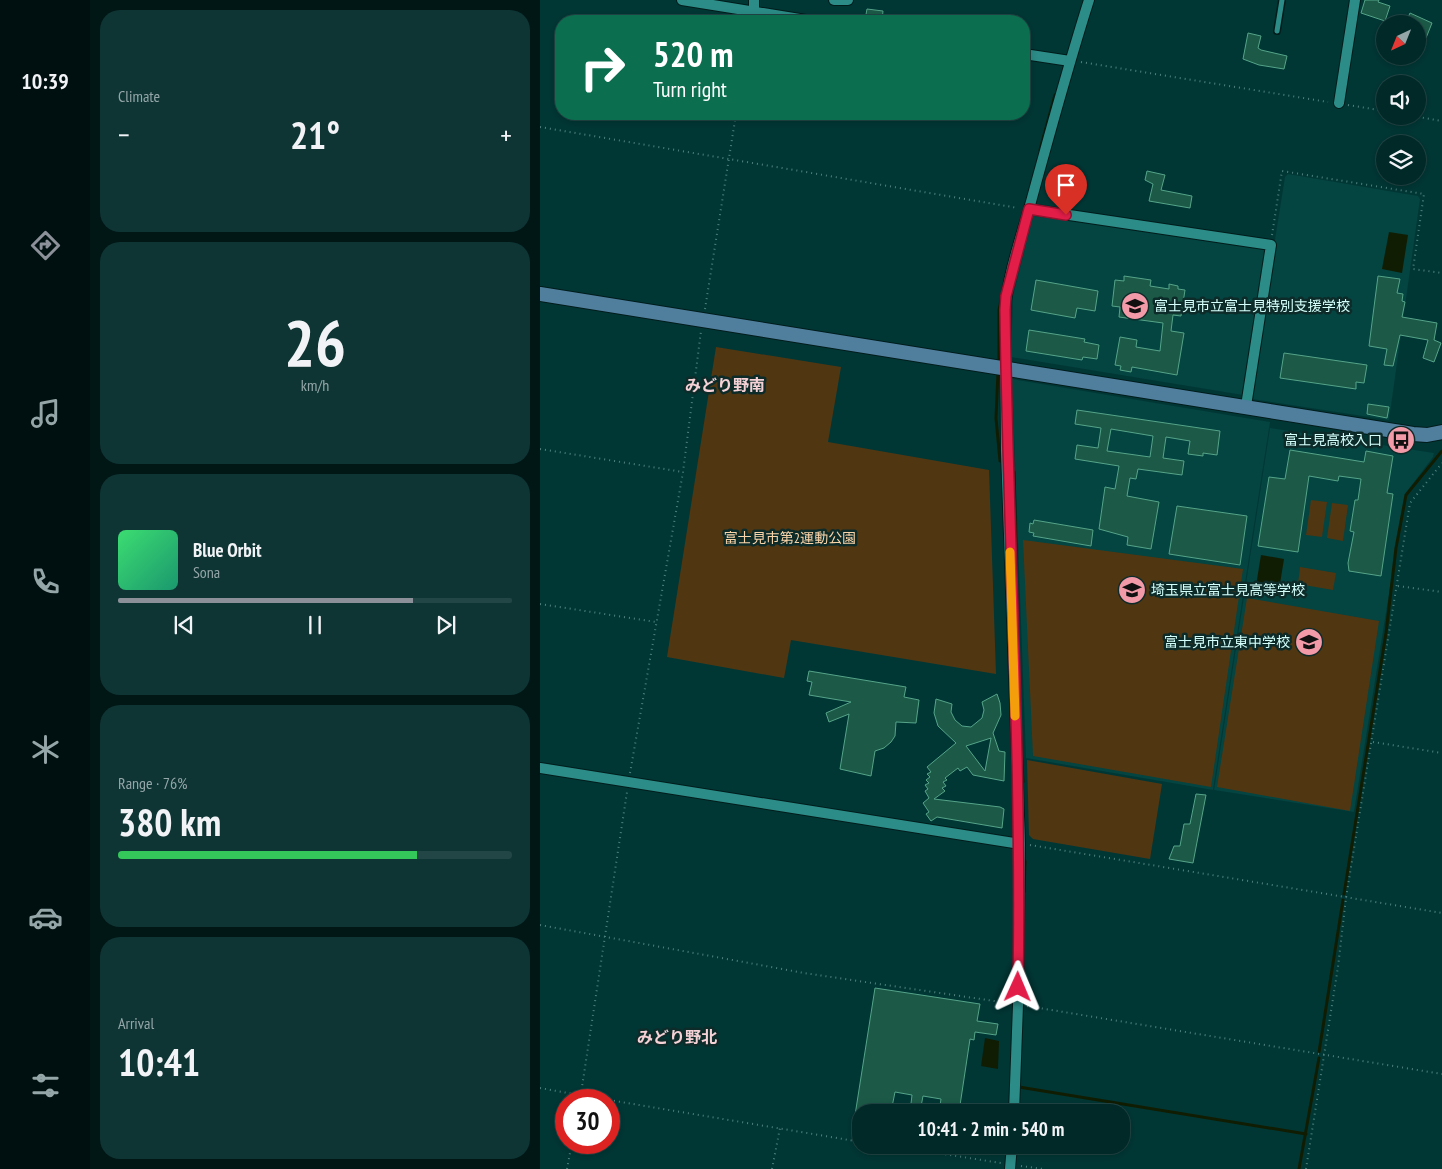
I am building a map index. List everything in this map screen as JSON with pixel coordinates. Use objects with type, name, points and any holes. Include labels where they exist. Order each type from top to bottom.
[{"type":"street","points":[[682,0],[773,15]]},
{"type":"street","points":[[754,0],[754,12]]},
{"type":"street","points":[[834,0],[848,0]]},
{"type":"street","points":[[1014,1104],[1018,1005],[1020,844],[1006,451],[1006,296],[1070,61],[1089,0]]},
{"type":"street","points":[[1339,104],[1355,0]]},
{"type":"street","points":[[1030,55],[1070,61]]},
{"type":"street","points":[[1029,209],[1270,245],[1246,406]]},
{"type":"street","points":[[540,294],[1413,434],[1427,435],[1442,432]]},
{"type":"street","points":[[540,768],[1020,844]]},
{"type":"street","points":[[1010,1167],[1011,1154]]},
{"type":"lane","points":[[1277,31],[1282,0]]},
{"type":"path","points":[[1070,61],[1376,110]]},
{"type":"path","points":[[1426,118],[1442,121]]},
{"type":"path","points":[[581,1089],[604,935],[682,472],[703,321],[735,120]]},
{"type":"path","points":[[540,127],[728,157],[1029,209]]},
{"type":"path","points":[[1270,245],[1282,171],[1424,194],[1413,269],[1442,273]]},
{"type":"path","points":[[540,449],[682,472]]},
{"type":"path","points":[[1306,1169],[1346,898],[1373,742],[1410,503],[1442,463]]},
{"type":"path","points":[[1398,586],[1442,592]]},
{"type":"path","points":[[540,604],[656,622]]},
{"type":"path","points":[[1373,742],[1442,753]]},
{"type":"path","points":[[1020,844],[1442,913]]},
{"type":"path","points":[[540,925],[604,935],[804,974],[1018,1005],[1442,1074]]},
{"type":"path","points":[[540,1088],[555,1090]]},
{"type":"path","points":[[620,1102],[852,1140]]},
{"type":"path","points":[[772,1169],[780,1128]]},
{"type":"path","points":[[567,1169],[570,1154]]},
{"type":"path","points":[[937,1154],[1010,1167],[1043,1169]]},
{"type":"shaded area","points":[[1288,174],[1418,196],[1420,199],[1389,420],[1252,399],[1250,396],[1285,177]]},
{"type":"shaded area","name":"富士見市立富士見特別支援学校","points":[[1034,213],[1267,248],[1243,395],[1011,357],[1013,296]]},
{"type":"shaded area","points":[[1389,232],[1408,235],[1402,273],[1382,269]]},
{"type":"shaded area","name":"埼玉県立富士見高等学校","points":[[1012,379],[1270,422],[1213,790],[1026,758]]},
{"type":"shaded area","name":"富士見市立東中学校","points":[[1270,428],[1434,453],[1405,494],[1354,812],[1214,790]]},
{"type":"shaded area","points":[[1261,555],[1284,559],[1278,596],[1255,592]]},
{"type":"shaded area","points":[[985,1038],[999,1041],[998,1069],[981,1066]]},
{"type":"green space","name":"富士見市第2運動公園","points":[[716,347],[841,367],[828,442],[989,470],[996,674],[791,640],[784,678],[667,657]]},
{"type":"green space","points":[[1311,500],[1327,502],[1322,537],[1306,535]]},
{"type":"green space","points":[[1332,503],[1348,505],[1343,541],[1327,538]]},
{"type":"green space","points":[[1023,540],[1243,569],[1211,787],[1033,756]]},
{"type":"green space","points":[[1300,567],[1336,573],[1333,590],[1298,584]]},
{"type":"green space","points":[[1247,598],[1379,621],[1350,811],[1217,787]]},
{"type":"green space","points":[[1027,760],[1162,784],[1150,859],[1033,839],[1029,835]]},
{"type":"building","points":[[1365,0],[1379,0],[1378,2],[1390,6],[1387,15],[1376,15],[1376,18],[1361,13]]},
{"type":"building","points":[[867,9],[883,11],[883,15],[866,15]]},
{"type":"building","points":[[1426,20],[1432,23],[1426,38]]},
{"type":"building","points":[[1248,33],[1261,36],[1258,48],[1261,50],[1287,56],[1284,69],[1259,65],[1243,59]]},
{"type":"building","points":[[1147,171],[1165,175],[1161,190],[1192,196],[1190,208],[1149,201],[1153,184],[1145,180]]},
{"type":"building","points":[[1124,276],[1151,280],[1150,286],[1169,289],[1169,284],[1178,286],[1178,289],[1185,290],[1181,316],[1173,315],[1171,331],[1184,333],[1177,375],[1132,367],[1131,372],[1120,370],[1121,366],[1115,365],[1120,337],[1137,340],[1136,347],[1160,351],[1163,323],[1119,317],[1120,307],[1112,306],[1115,280],[1124,281]]},
{"type":"building","points":[[1378,276],[1400,279],[1397,293],[1403,294],[1402,301],[1405,302],[1402,317],[1437,323],[1434,340],[1441,343],[1434,362],[1423,358],[1428,340],[1400,335],[1393,366],[1384,365],[1387,349],[1369,346]]},
{"type":"building","points":[[1036,280],[1098,291],[1095,311],[1077,308],[1075,318],[1031,310]]},
{"type":"building","points":[[1029,330],[1085,339],[1084,342],[1099,345],[1097,359],[1083,357],[1082,360],[1026,351]]},
{"type":"building","points":[[1284,353],[1367,365],[1364,383],[1356,382],[1356,389],[1280,378]]},
{"type":"building","points":[[1368,404],[1389,407],[1387,418],[1367,414]]},
{"type":"building","points":[[1077,410],[1220,431],[1217,455],[1203,453],[1203,456],[1188,454],[1190,441],[1166,437],[1163,458],[1184,461],[1182,475],[1138,469],[1136,479],[1130,478],[1127,496],[1159,502],[1151,549],[1127,545],[1128,537],[1099,529],[1105,487],[1115,489],[1119,466],[1075,459],[1077,445],[1098,448],[1101,428],[1075,424]],"holes":[[[1111,429],[1153,436],[1150,457],[1107,451]]]},
{"type":"building","points":[[1290,450],[1364,462],[1366,451],[1393,456],[1387,493],[1393,494],[1381,576],[1349,571],[1348,563],[1354,532],[1350,531],[1355,500],[1358,500],[1361,479],[1339,476],[1338,481],[1309,476],[1298,552],[1258,546],[1269,477],[1285,479]]},
{"type":"building","points":[[1177,506],[1247,516],[1240,565],[1169,554]]},
{"type":"building","points":[[1034,520],[1093,530],[1091,546],[1033,536],[1034,533],[1029,532],[1030,523],[1033,524]]},
{"type":"building","points":[[809,671],[906,687],[904,697],[919,700],[916,723],[896,722],[895,736],[891,742],[884,748],[875,751],[871,776],[840,769],[849,714],[829,722],[826,713],[851,702],[809,695],[812,682],[807,681]]},
{"type":"building","points":[[997,694],[1000,703],[1001,715],[993,733],[999,751],[1005,752],[1004,781],[973,775],[967,767],[960,771],[958,768],[945,778],[947,780],[943,782],[946,786],[942,788],[945,791],[934,799],[1000,807],[1004,809],[1002,828],[937,817],[931,821],[926,814],[929,812],[923,803],[929,798],[925,791],[928,789],[925,785],[929,783],[926,780],[930,777],[927,774],[931,772],[927,767],[956,743],[938,726],[934,713],[936,699],[952,704],[951,712],[955,720],[962,726],[971,727],[982,718],[984,710],[982,702]],"holes":[[[991,738],[985,771],[966,746]]]},
{"type":"building","points":[[1196,794],[1206,795],[1193,863],[1169,859],[1174,846],[1180,846],[1184,824],[1190,824]]},
{"type":"building","points":[[875,988],[980,1004],[977,1021],[998,1024],[996,1035],[975,1032],[974,1040],[970,1039],[960,1104],[940,1104],[941,1099],[923,1096],[922,1104],[911,1104],[912,1095],[895,1092],[893,1104],[857,1104]]},
{"type":"waterway","points":[[1040,150],[1055,95]]},
{"type":"waterway","points":[[999,363],[999,310],[1002,295]]},
{"type":"waterway","points":[[998,372],[996,418],[1000,461],[1004,463]]},
{"type":"waterway","points":[[1344,894],[1386,633],[1396,548],[1406,495],[1442,451]]},
{"type":"waterway","points":[[1009,467],[1014,472],[1018,643]]},
{"type":"waterway","points":[[1020,729],[1023,782]]},
{"type":"waterway","points":[[1024,892],[1025,861]]},
{"type":"waterway","points":[[1319,1052],[1343,900]]},
{"type":"waterway","points":[[1299,1169],[1319,1058]]},
{"type":"waterway","points":[[1019,1087],[1306,1134]]},
{"type":"slow traffic","points":[[1010,552],[1015,716]]},
{"type":"place","name":"富士見市立富士見特別支援学校","points":[[1135,306]]},
{"type":"place","name":"富士見高校入口","points":[[1401,440]]},
{"type":"place","name":"埼玉県立富士見高等学校","points":[[1132,590]]},
{"type":"place","name":"富士見市立東中学校","points":[[1309,642]]},
{"type":"district","name":"みどり野南","points":[[725,385]]},
{"type":"district","name":"みどり野北","points":[[677,1037]]},
{"type":"route","points":[[1018,987],[1019,784],[1016,750],[1006,451],[1005,310],[1006,296],[1029,209],[1066,215]]}]
